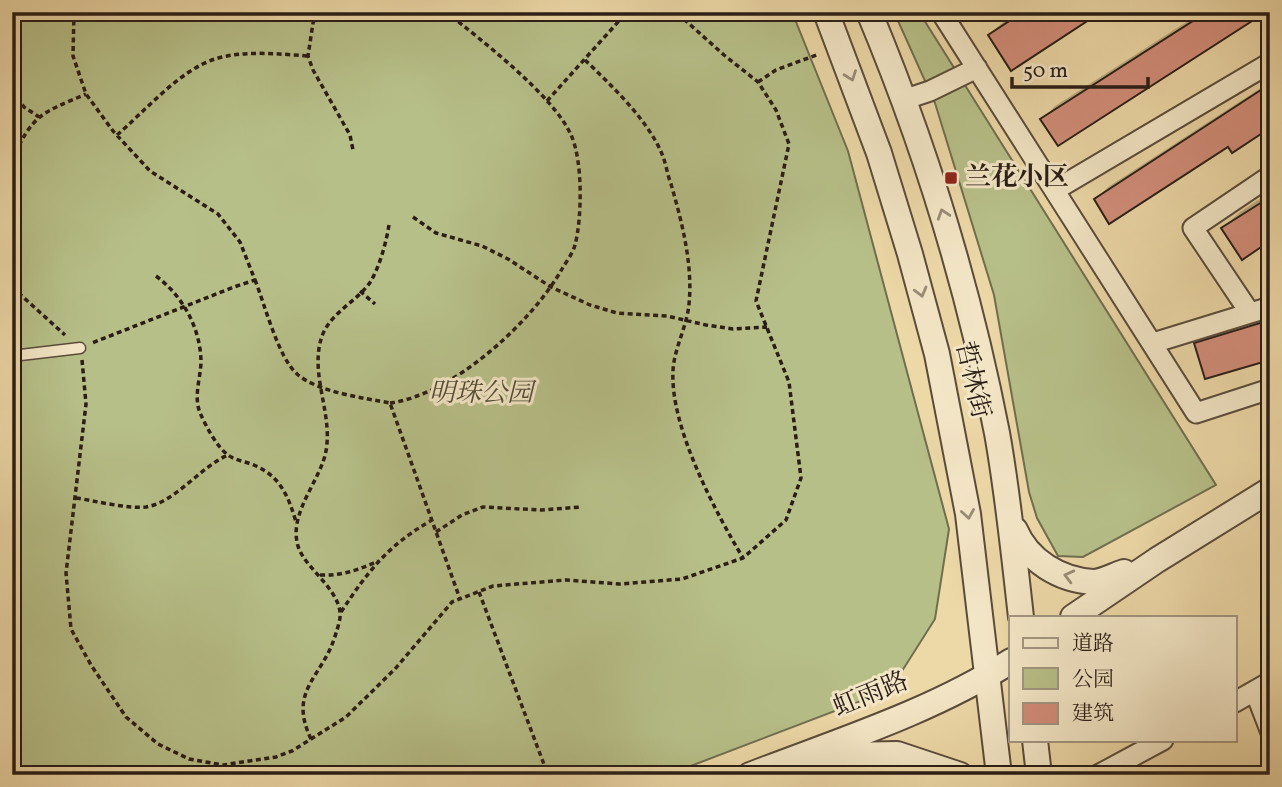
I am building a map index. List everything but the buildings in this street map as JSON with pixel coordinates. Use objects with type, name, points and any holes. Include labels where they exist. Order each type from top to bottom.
[{"type":"street","name":"哲林街","points":[[826,12],[887,178],[937,354],[968,514],[999,775]]},
{"type":"street","name":"哲林街","points":[[869,12],[903,100],[952,243],[974,330],[997,434],[1021,616]]},
{"type":"street","points":[[941,12],[1196,413],[1270,389]]},
{"type":"street","points":[[1055,190],[1270,63]]},
{"type":"street","points":[[903,100],[939,87],[977,68]]},
{"type":"street","points":[[1250,313],[1193,228],[1270,176]]},
{"type":"street","points":[[1153,343],[1270,307]]},
{"type":"street","points":[[1074,616],[1157,560],[1270,490]]},
{"type":"street","points":[[1010,518],[1028,553],[1055,572],[1094,582],[1157,560]]},
{"type":"street","name":"虹雨路","points":[[750,775],[917,710],[1009,662]]},
{"type":"street","points":[[1236,701],[1263,686],[1270,730]]},
{"type":"street","points":[[1035,742],[1039,775]]},
{"type":"street","points":[[1098,775],[1159,742]]},
{"type":"street","points":[[758,775],[849,755],[897,754],[960,775]]},
{"type":"lane","points":[[12,356],[80,348]]},
{"type":"path","points":[[74,12],[73,56],[86,94],[117,135],[150,171],[218,214],[240,243],[281,349],[298,374],[332,392],[390,403],[403,402],[430,391],[468,368],[505,340],[551,287],[575,247],[579,158],[571,133],[547,101],[480,39],[446,12]]},
{"type":"path","points":[[318,12],[313,23],[308,56],[350,135],[353,150]]},
{"type":"path","points":[[547,101],[627,12]]},
{"type":"path","points":[[12,287],[80,348],[86,404],[66,573],[71,629],[91,665],[126,717],[158,744],[189,759],[223,765],[276,757],[292,751],[346,717],[395,669],[452,602],[494,586],[566,580],[620,584],[682,579],[743,558],[786,520],[801,478],[789,382],[756,301],[789,144],[776,110],[758,82],[723,55],[676,12]]},
{"type":"path","points":[[758,82],[776,70],[841,48]]},
{"type":"path","points":[[117,135],[171,87],[200,66],[217,58],[272,54],[308,56]]},
{"type":"path","points":[[584,60],[613,88],[646,128],[662,153],[681,215],[688,268],[689,305],[673,372],[677,410],[688,445],[719,519],[743,558]]},
{"type":"path","points":[[12,91],[24,107],[39,117]]},
{"type":"path","points":[[12,161],[29,127],[43,113],[86,94]]},
{"type":"path","points":[[413,217],[436,233],[482,246],[508,259],[551,287],[590,305],[617,313],[667,316],[733,329],[767,327]]},
{"type":"path","points":[[296,524],[326,453],[328,421],[320,386],[321,338],[326,326],[370,281],[389,225]]},
{"type":"path","points":[[156,276],[170,286],[197,331],[201,363],[197,391],[199,412],[214,438],[228,455],[260,468],[279,482],[289,498],[296,524],[298,547],[320,575],[341,613]]},
{"type":"path","points":[[80,348],[255,280]]},
{"type":"path","points":[[360,291],[374,304]]},
{"type":"path","points":[[390,403],[460,599]]},
{"type":"path","points":[[76,498],[146,507],[166,498],[215,461],[228,455]]},
{"type":"path","points":[[436,532],[462,515],[483,507],[541,510],[582,507]]},
{"type":"path","points":[[311,740],[302,711],[303,696],[331,653],[341,613],[364,576],[405,535],[432,520]]},
{"type":"path","points":[[320,575],[332,576],[356,571],[380,560]]},
{"type":"path","points":[[479,592],[548,775]]},
{"type":"green space","name":"明珠公园","points":[[12,12],[792,12],[848,151],[949,529],[935,619],[890,690],[667,775],[19,775],[12,754]]},
{"type":"green space","points":[[894,12],[919,12],[1216,485],[1083,557],[1058,556],[1037,518],[1029,492],[994,295],[935,103]]},
{"type":"place","name":"兰花小区","points":[[951,178]]}]
